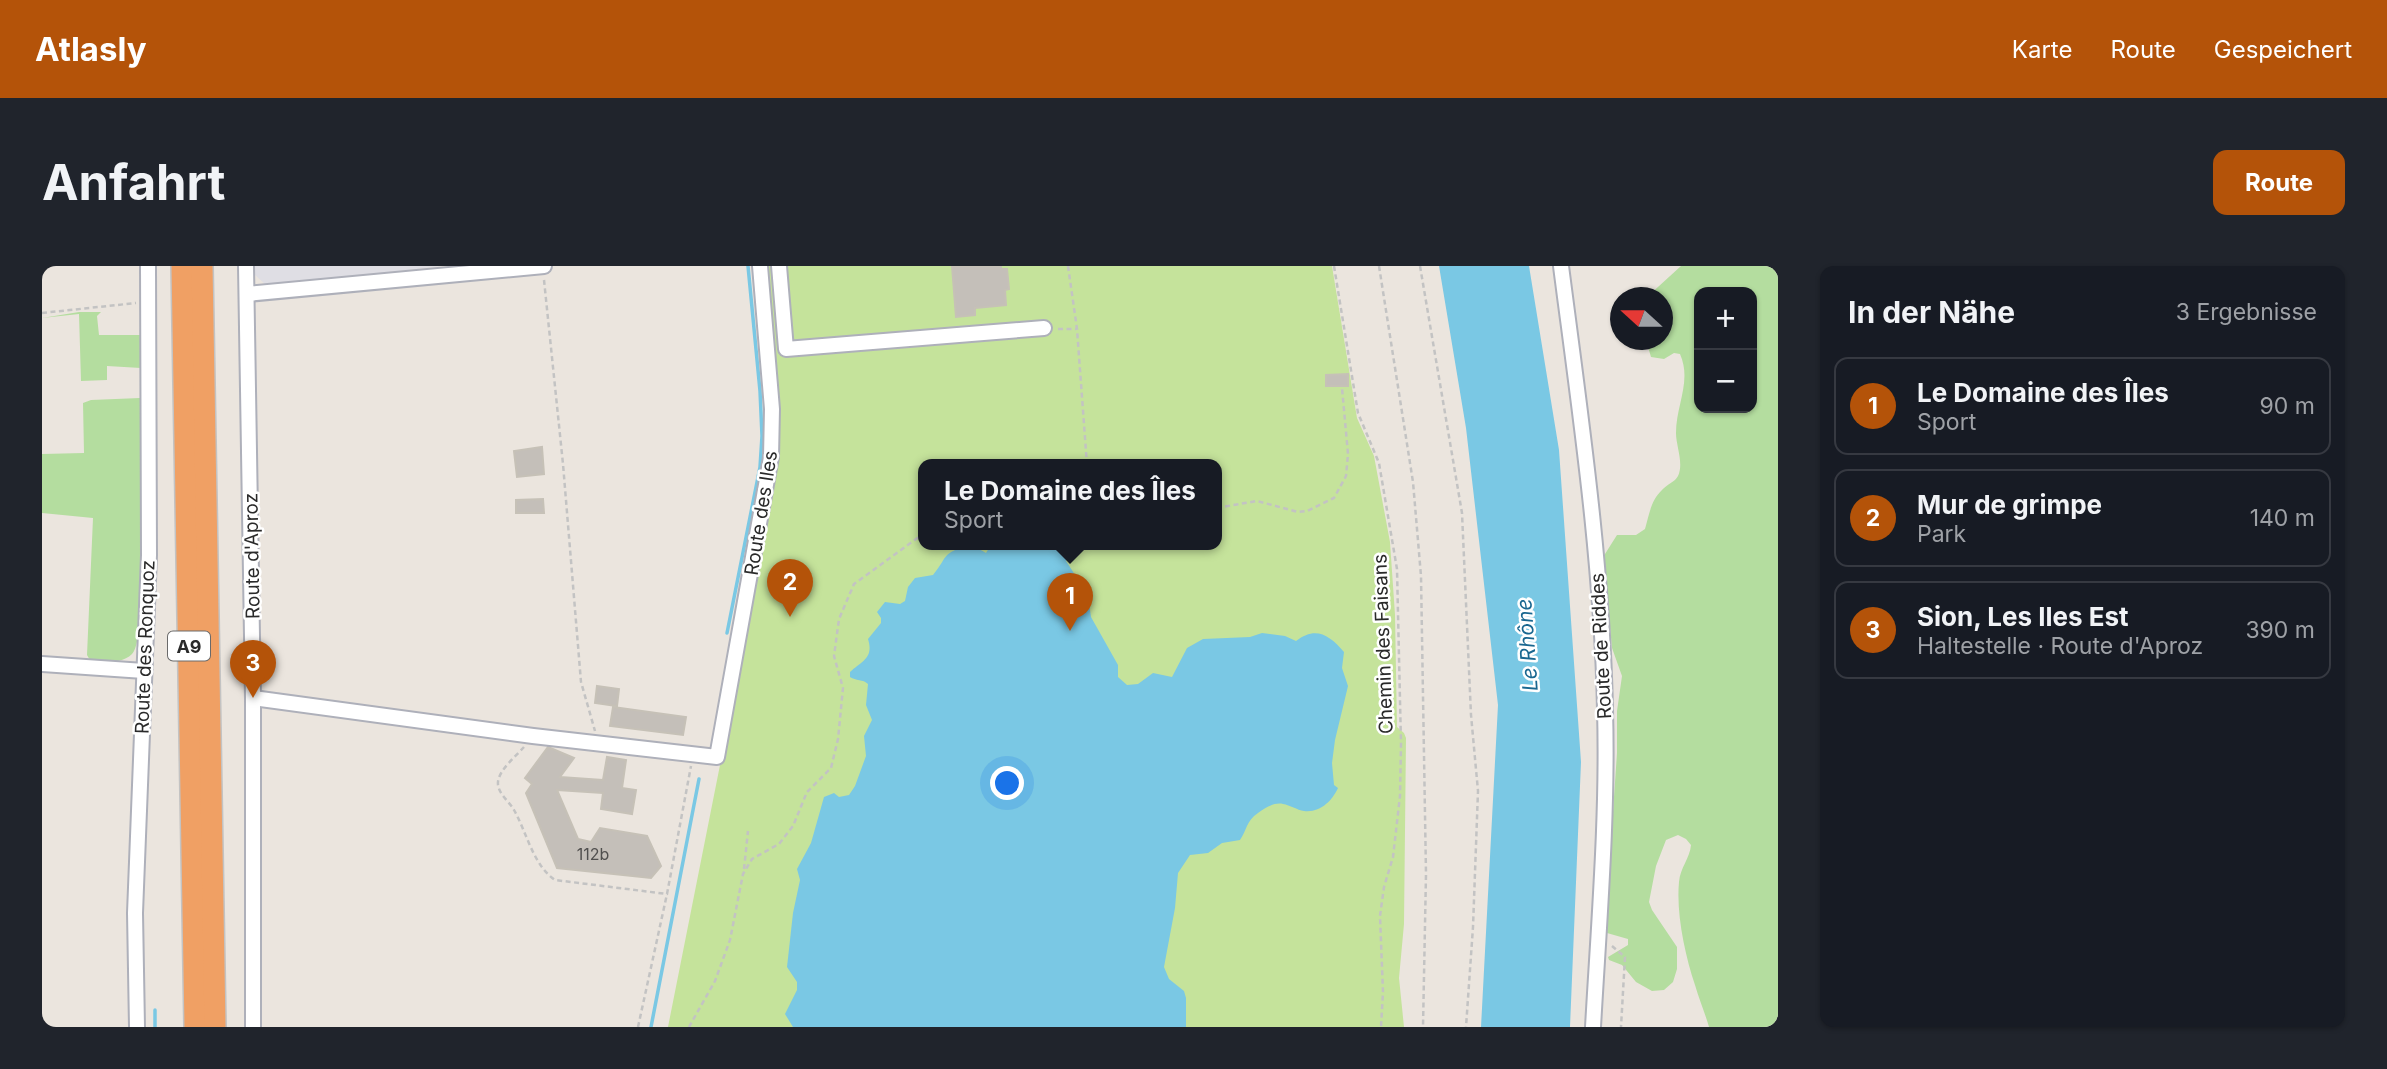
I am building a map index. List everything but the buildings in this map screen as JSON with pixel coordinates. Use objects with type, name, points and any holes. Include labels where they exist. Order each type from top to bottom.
[{"type":"highway","name":"A9","points":[[182,266],[195,1027]]},
{"type":"highway","name":"A9","points":[[202,266],[215,1027]]},
{"type":"street","name":"Route des Ronquoz","points":[[137,1027],[135,913],[149,555],[148,266]]},
{"type":"street","name":"Route d'Aproz","points":[[246,266],[253,698],[253,1027]]},
{"type":"street","points":[[247,294],[544,266]]},
{"type":"street","name":"Route des Iles","points":[[693,755],[717,757],[771,457],[772,409],[760,266]]},
{"type":"street","points":[[779,266],[786,349],[1044,328]]},
{"type":"street","name":"Route de Riddes","points":[[1561,266],[1587,457],[1605,709],[1605,770],[1593,1027]]},
{"type":"street","points":[[42,664],[144,671]]},
{"type":"street","points":[[253,698],[693,755]]},
{"type":"path","points":[[544,266],[581,682],[600,744]]},
{"type":"path","points":[[1068,266],[1077,329],[1087,459]]},
{"type":"path","name":"Chemin des Faisans","points":[[1334,266],[1358,413],[1378,463],[1397,569],[1400,796],[1393,857],[1384,887],[1380,916],[1383,992],[1381,1027]]},
{"type":"path","points":[[1379,266],[1413,482],[1420,563],[1426,874],[1423,1027]]},
{"type":"path","points":[[1420,266],[1462,513],[1471,715],[1478,792],[1466,1027]]},
{"type":"path","points":[[42,313],[148,302]]},
{"type":"path","points":[[1044,328],[1077,329]]},
{"type":"path","points":[[1222,507],[1257,501],[1298,512],[1315,508],[1334,498],[1346,476],[1349,454],[1342,388]]},
{"type":"path","points":[[744,872],[751,859],[779,844],[793,826],[807,792],[831,768],[838,739],[843,688],[834,656],[839,620],[854,584],[918,538]]},
{"type":"path","points":[[533,736],[500,776],[498,784],[501,794],[509,802],[522,825],[541,869],[555,880],[667,894]]},
{"type":"path","points":[[638,1027],[693,755]]},
{"type":"path","points":[[689,1027],[719,971],[730,940],[744,872],[748,831]]},
{"type":"path","points":[[1598,941],[1617,948],[1625,957],[1621,1027]]},
{"type":"shaded area","points":[[253,266],[443,266],[267,286],[253,273]]},
{"type":"green space","points":[[762,266],[1332,266],[1357,418],[1374,456],[1390,542],[1395,615],[1397,727],[1406,738],[1404,924],[1399,978],[1404,1027],[668,1027],[721,760],[777,446]]},
{"type":"green space","points":[[1681,266],[1778,266],[1778,1027],[1709,1027],[1691,973],[1682,934],[1679,882],[1691,845],[1678,835],[1666,840],[1656,866],[1649,902],[1677,947],[1677,969],[1673,982],[1664,990],[1652,991],[1636,982],[1622,965],[1609,960],[1608,957],[1628,945],[1628,939],[1607,933],[1605,929],[1617,753],[1617,711],[1622,676],[1612,648],[1605,554],[1617,535],[1636,535],[1645,529],[1655,498],[1677,478],[1680,471],[1676,433],[1684,383],[1683,364],[1680,354],[1674,353],[1664,359],[1651,357],[1649,350],[1673,350],[1673,287],[1658,287]]},
{"type":"green space","points":[[79,312],[101,312],[97,316],[99,335],[142,335],[141,368],[107,366],[107,380],[81,381],[79,314],[42,318]]},
{"type":"green space","points":[[140,398],[143,575],[138,640],[128,657],[113,662],[91,662],[87,655],[93,518],[42,513],[42,454],[84,453],[83,403],[91,400]]},
{"type":"water","name":"Le Rhône","points":[[1439,266],[1529,266],[1559,450],[1581,762],[1570,1027],[1481,1027],[1498,705],[1466,428]]},
{"type":"water","points":[[1072,550],[1066,561],[1081,584],[1089,603],[1091,617],[1118,665],[1118,677],[1127,685],[1138,684],[1153,673],[1172,677],[1187,648],[1203,639],[1250,637],[1262,633],[1285,636],[1296,641],[1316,633],[1333,641],[1344,652],[1342,668],[1348,686],[1335,740],[1332,763],[1334,785],[1338,788],[1332,797],[1325,805],[1310,811],[1283,804],[1270,806],[1251,819],[1240,840],[1222,843],[1208,853],[1190,855],[1178,873],[1175,908],[1164,967],[1169,979],[1184,991],[1186,1027],[793,1027],[785,1014],[797,990],[797,982],[787,967],[800,880],[797,869],[811,843],[824,797],[834,793],[839,797],[849,795],[866,756],[864,736],[872,720],[866,705],[868,684],[850,677],[850,672],[868,655],[868,639],[881,623],[877,612],[885,602],[900,604],[905,601],[908,587],[915,578],[933,575],[952,552]]},
{"type":"waterway","points":[[727,633],[760,467],[762,436],[748,266]]},
{"type":"waterway","points":[[651,1027],[699,779]]},
{"type":"waterway","points":[[155,1010],[155,1027]]},
{"type":"place","name":"Mur de grimpe","points":[[790,617]]},
{"type":"place","name":"Le Domaine des Îles","points":[[1070,631]]},
{"type":"place","name":"Sion, Les Iles Est","points":[[253,698]]}]
